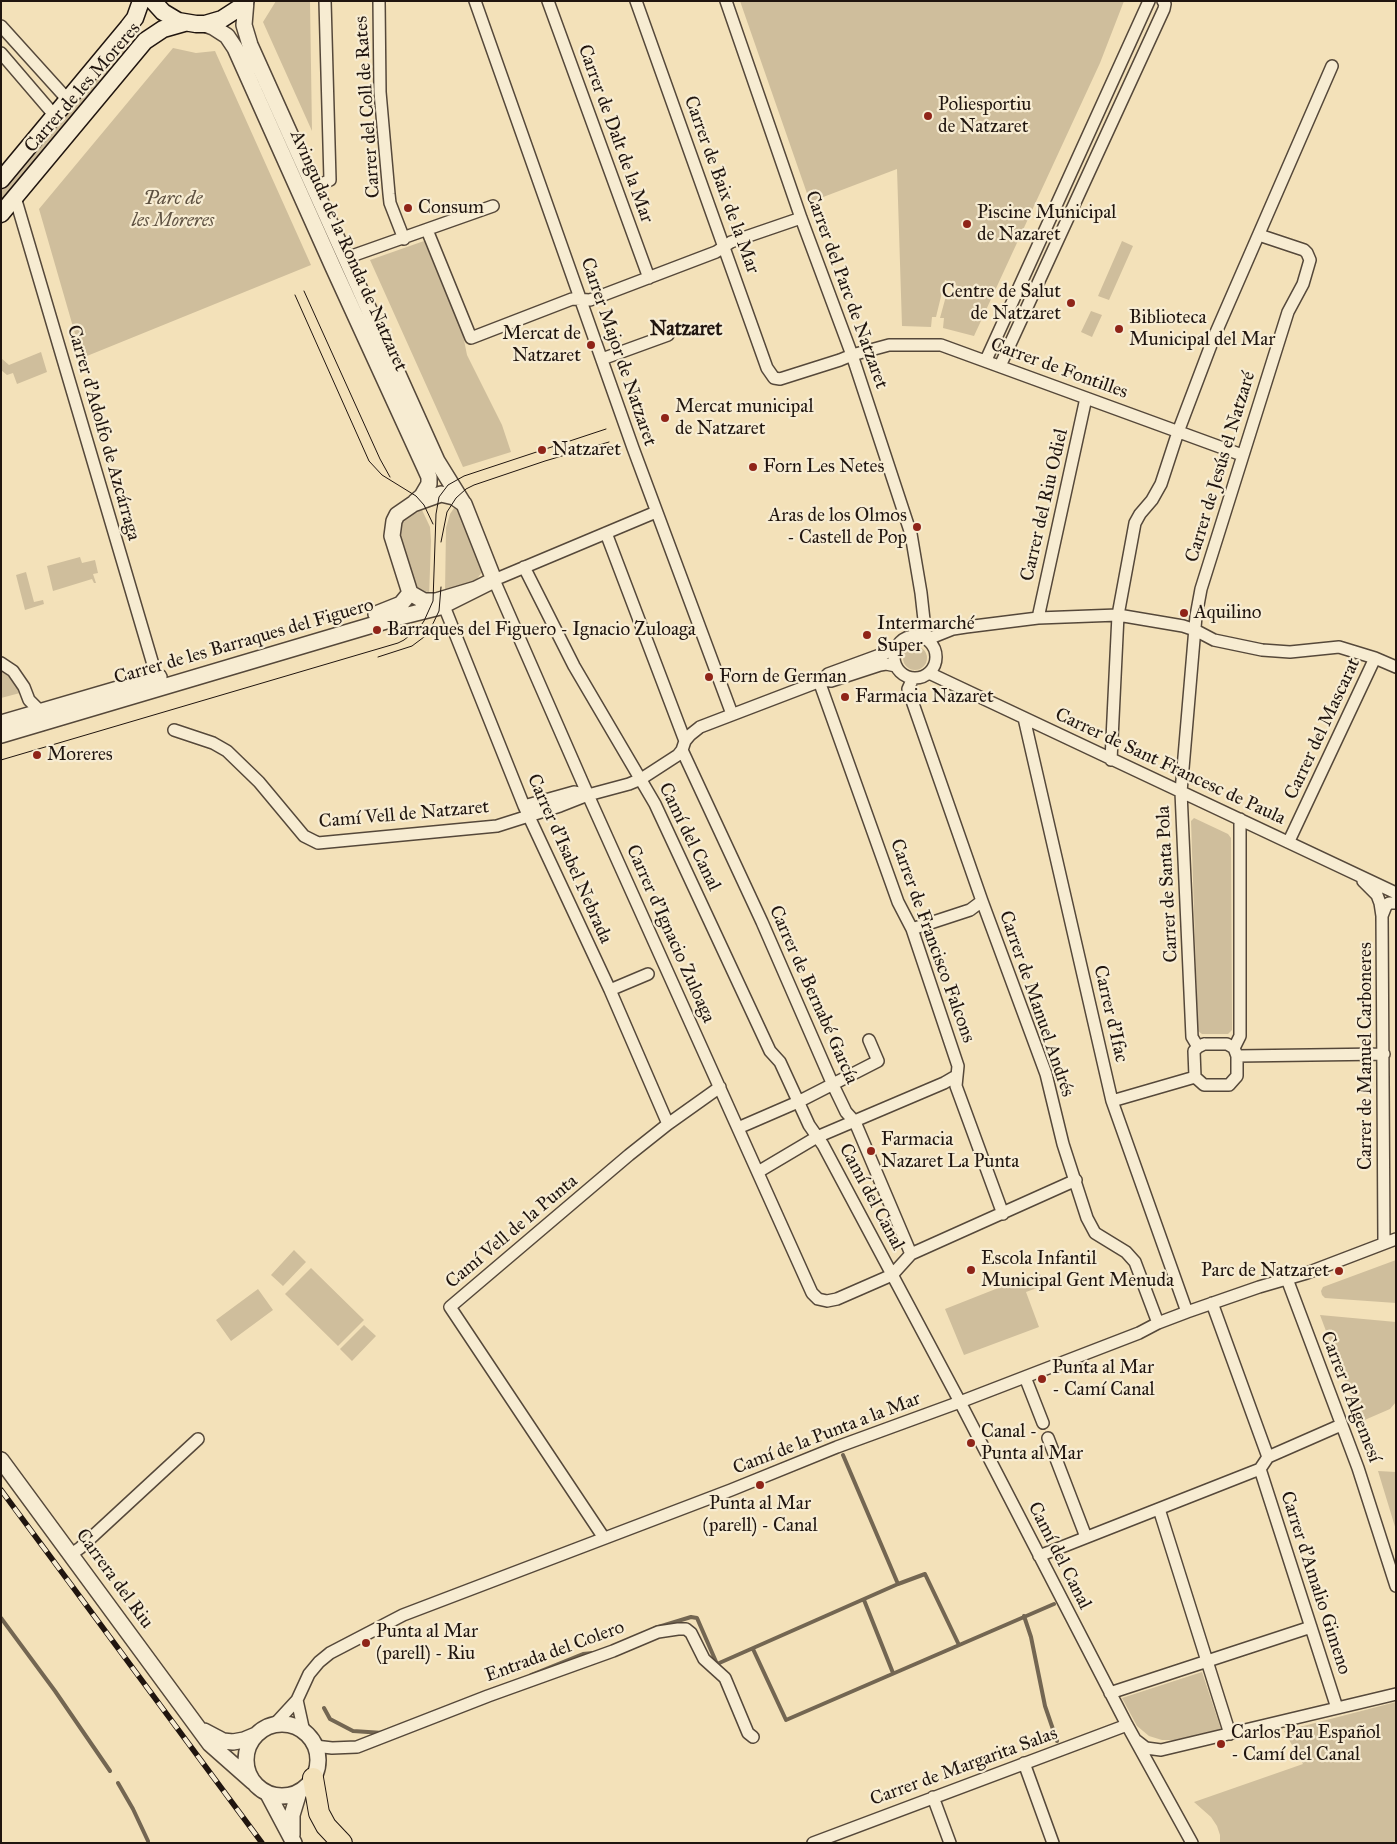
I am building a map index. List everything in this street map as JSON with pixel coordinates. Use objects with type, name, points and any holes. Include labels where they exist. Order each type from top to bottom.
[{"type":"highway","points":[[306,1785],[326,1826],[342,1843]]},
{"type":"main road","name":"Carrer de les Moreres","points":[[1,180],[128,27],[135,18],[141,1]]},
{"type":"main road","points":[[153,1],[163,12],[184,23],[205,24],[231,14],[245,1]]},
{"type":"main road","name":"Carrer de les Moreres","points":[[1,214],[145,41],[162,29],[184,23]]},
{"type":"street","name":"Avinguda de la Ronda de Natzaret","points":[[245,1],[244,25],[246,35],[438,461],[464,504],[494,580]]},
{"type":"street","name":"Avinguda de la Ronda de Natzaret","points":[[315,187],[330,180],[326,1]]},
{"type":"street","name":"Carrer del Coll de Rates","points":[[379,1],[380,92],[389,194],[390,203],[404,239]]},
{"type":"street","name":"Carrer de Dalt de la Mar","points":[[548,1],[649,278]]},
{"type":"street","name":"Carrer de Baix de la Mar","points":[[636,1],[768,368],[774,378]]},
{"type":"street","name":"Carrer del Parc de Natzaret","points":[[726,1],[852,355],[911,534],[927,639]]},
{"type":"street","points":[[986,360],[1149,1]]},
{"type":"street","points":[[1000,366],[1164,9],[1165,4],[1163,1]]},
{"type":"street","name":"Carrer Major de Natzaret","points":[[477,2],[656,512],[732,714]]},
{"type":"street","name":"Avinguda de la Ronda de Natzaret","points":[[205,24],[227,36],[235,48],[429,477],[429,484],[422,496],[397,515],[392,528],[392,536],[410,594]]},
{"type":"street","points":[[1,26],[68,100]]},
{"type":"street","points":[[1,53],[55,116]]},
{"type":"street","points":[[1112,760],[1118,615],[1135,523],[1157,493],[1214,337],[1332,66]]},
{"type":"street","name":"Carrer d'Adolfo de Azcárraga","points":[[15,197],[157,678]]},
{"type":"street","points":[[346,258],[493,206]]},
{"type":"street","points":[[427,230],[471,338],[572,299],[590,300],[716,252],[725,248],[731,242],[802,218]]},
{"type":"street","name":"Carrer de Jesús el Natzaré","points":[[1195,630],[1201,589],[1242,456],[1288,312],[1303,284],[1310,260],[1310,256],[1304,250],[1259,235]]},
{"type":"street","points":[[602,359],[668,335]]},
{"type":"street","name":"Carrer de Fontilles","points":[[774,378],[780,380],[852,355],[889,345],[941,345],[1242,456]]},
{"type":"street","name":"Carrer del Riu Odiel","points":[[1038,618],[1086,398]]},
{"type":"street","name":"Avinguda de la Ronda de Natzaret","points":[[413,504],[441,494],[459,499],[464,504]]},
{"type":"street","points":[[494,580],[656,512]]},
{"type":"street","name":"Carrer de Bernabé García","points":[[606,532],[684,746],[833,1085],[846,1112],[855,1122],[911,1254]]},
{"type":"street","name":"Camí del Canal","points":[[524,567],[574,666],[659,812],[770,1051],[780,1062],[809,1125],[824,1145],[960,1402],[1110,1693],[1192,1843]]},
{"type":"street","name":"Carrer de les Barraques del Figuero","points":[[1,735],[396,618],[444,606],[494,580]]},
{"type":"street","name":"Carrer d'Ignacio Zuloaga","points":[[494,580],[807,1284],[818,1299],[827,1301],[838,1299],[892,1275]]},
{"type":"street","points":[[410,594],[424,601],[436,601],[476,589]]},
{"type":"street","name":"Carrer de les Barraques del Figuero","points":[[1,723],[393,608],[410,594]]},
{"type":"street","name":"Carrer d'Isabel Nebrada","points":[[444,606],[527,811],[610,990],[668,1124]]},
{"type":"street","points":[[927,639],[953,629],[1038,618],[1118,615],[1148,619],[1195,630],[1214,640],[1262,650],[1290,652],[1339,646],[1396,667]]},
{"type":"street","name":"Carrer de Santa Pola","points":[[1195,630],[1181,792],[1192,1036],[1198,1046]]},
{"type":"street","points":[[821,680],[831,681],[886,664],[896,666],[906,676],[919,678],[929,673],[934,667],[936,653],[932,643],[927,639],[914,636],[902,640],[894,654],[896,666]]},
{"type":"street","points":[[821,680],[828,674],[896,648]]},
{"type":"street","name":"Carrer del Mascarat","points":[[1289,842],[1375,658]]},
{"type":"street","points":[[1,663],[13,671],[20,680],[29,700],[40,712]]},
{"type":"street","name":"Carrer de Sant Francesc de Paula","points":[[929,673],[1396,893]]},
{"type":"street","name":"Carrer de Manuel Andrés","points":[[913,678],[908,689],[982,901],[1046,1074],[1063,1144],[1087,1218],[1095,1233],[1126,1252],[1136,1262],[1158,1324]]},
{"type":"street","name":"Camí Vell de Natzaret","points":[[174,730],[213,742],[227,751],[259,782],[304,836],[318,843],[497,826],[527,811],[580,800],[588,795],[617,788],[641,779],[684,746],[700,727],[821,680]]},
{"type":"street","name":"Carrer de Francisco Falcons","points":[[821,680],[898,902],[912,929],[958,1066],[956,1086],[959,1096],[1003,1214]]},
{"type":"street","name":"Carrer d'Ifac","points":[[1024,718],[1112,1101],[1187,1312]]},
{"type":"street","points":[[1240,819],[1240,1036],[1236,1052],[1237,1076],[1229,1085],[1204,1084],[1195,1077],[1194,1051],[1198,1046],[1204,1044],[1227,1044],[1236,1052],[1384,1054]]},
{"type":"street","name":"Carrer de Manuel Carboneres","points":[[1358,876],[1376,895],[1382,916],[1384,1244]]},
{"type":"street","points":[[912,929],[970,910],[982,901]]},
{"type":"street","points":[[1382,916],[1386,906],[1396,903]]},
{"type":"street","points":[[610,990],[648,974]]},
{"type":"street","points":[[738,1128],[798,1102],[878,1061],[869,1040]]},
{"type":"street","points":[[758,1172],[817,1137],[944,1083],[956,1076]]},
{"type":"street","points":[[1112,1101],[1195,1077]]},
{"type":"street","name":"Camí Vell de la Punta","points":[[604,1538],[450,1308],[622,1161],[668,1124],[720,1087]]},
{"type":"street","points":[[892,1275],[911,1254],[1076,1180]]},
{"type":"street","name":"Camí de la Punta a la Mar","points":[[274,1725],[296,1700],[309,1674],[319,1662],[330,1653],[403,1615],[1139,1333],[1187,1312],[1307,1273],[1396,1239]]},
{"type":"street","name":"Carrer d'Algemesí","points":[[1286,1279],[1358,1468],[1396,1586]]},
{"type":"street","points":[[1212,1303],[1268,1457]]},
{"type":"street","points":[[1025,1377],[1042,1423]]},
{"type":"street","points":[[1039,1556],[1260,1470],[1268,1457],[1341,1425]]},
{"type":"street","points":[[1048,1438],[1086,1538]]},
{"type":"street","points":[[70,1555],[80,1548],[198,1439]]},
{"type":"street","name":"Carrera del Riu","points":[[1,1460],[210,1744],[253,1782]]},
{"type":"street","name":"Carrer d'Amalio Gimeno","points":[[1260,1470],[1337,1708]]},
{"type":"street","points":[[1159,1509],[1230,1734]]},
{"type":"street","points":[[1110,1693],[1311,1627]]},
{"type":"street","name":"Entrada del Colero","points":[[315,1746],[332,1748],[357,1747],[488,1696],[613,1651],[658,1632],[678,1629],[691,1632],[704,1659],[725,1678],[748,1733],[752,1736]]},
{"type":"street","points":[[1129,1729],[1140,1744],[1146,1748],[1161,1750],[1396,1694]]},
{"type":"street","points":[[293,1841],[292,1815],[318,1762],[315,1746],[304,1732],[296,1700]]},
{"type":"street","name":"Carrera del Riu","points":[[194,1722],[213,1737],[223,1741],[244,1740],[256,1734]]},
{"type":"street","points":[[293,1841],[268,1794],[253,1782],[246,1770],[246,1754],[256,1734],[267,1727],[290,1725],[304,1732]]},
{"type":"street","name":"Carrer de Margarita Salas","points":[[813,1843],[1024,1763],[1129,1729]]},
{"type":"street","points":[[1024,1763],[1053,1843]]},
{"type":"street","points":[[268,1794],[284,1796],[306,1785]]},
{"type":"street","points":[[933,1797],[950,1843]]},
{"type":"street","points":[[844,1831],[848,1843]]},
{"type":"green space","points":[[276,1],[310,1],[312,131],[263,22]]},
{"type":"green space","name":"Poliesportiu de Natzaret","points":[[740,1],[1124,1],[1100,63],[974,336],[943,328],[944,318],[940,318],[946,296],[963,291],[964,289],[945,280],[936,317],[932,317],[931,327],[902,326],[897,169],[810,202]]},
{"type":"green space","points":[[123,44],[128,48],[1,202],[1,192]]},
{"type":"green space","name":"Parc de les Moreres","points":[[173,48],[196,53],[215,51],[311,265],[82,358],[39,209]]},
{"type":"green space","points":[[424,241],[463,335],[467,355],[502,425],[511,452],[463,467],[370,260]]},
{"type":"green space","points":[[1122,241],[1133,246],[1109,300],[1098,296]]},
{"type":"green space","points":[[1091,311],[1102,315],[1092,337],[1081,332]]},
{"type":"green space","points":[[41,352],[47,372],[17,384],[13,373],[7,375],[1,370],[1,358],[9,365]]},
{"type":"green space","points":[[456,505],[483,571],[476,580],[445,593],[446,528],[450,514]]},
{"type":"green space","points":[[422,510],[430,527],[429,597],[418,590],[415,585],[400,535],[401,525],[404,520]]},
{"type":"green space","points":[[80,557],[82,563],[95,560],[98,573],[93,574],[96,583],[92,579],[53,591],[47,566]]},
{"type":"green space","points":[[26,572],[34,602],[43,600],[44,604],[25,610],[16,575]]},
{"type":"green space","points":[[915,646],[924,649],[927,658],[924,667],[915,670],[906,667],[903,658],[906,649]]},
{"type":"green space","points":[[1,669],[14,682],[20,693],[1,698]]},
{"type":"green space","points":[[1194,818],[1228,834],[1231,838],[1232,1030],[1228,1034],[1202,1034],[1198,1031],[1191,821]]},
{"type":"green space","points":[[294,1250],[306,1262],[283,1286],[271,1275]]},
{"type":"green space","points":[[1396,1260],[1396,1303],[1325,1298],[1322,1295],[1323,1287]]},
{"type":"green space","points":[[311,1268],[364,1320],[338,1346],[285,1294]]},
{"type":"green space","points":[[1040,1274],[1045,1285],[1026,1292],[1039,1327],[964,1355],[945,1309],[1021,1279],[1022,1281]]},
{"type":"green space","points":[[258,1289],[273,1310],[231,1341],[216,1320]]},
{"type":"green space","points":[[1320,1315],[1396,1322],[1396,1402],[1390,1409],[1360,1422]]},
{"type":"green space","points":[[364,1325],[376,1336],[352,1361],[340,1349]]},
{"type":"green space","points":[[1378,1471],[1396,1472],[1396,1530]]},
{"type":"green space","points":[[1202,1672],[1221,1729],[1175,1740],[1162,1740],[1149,1736],[1137,1726],[1122,1698]]},
{"type":"green space","points":[[1396,1702],[1396,1841],[1390,1843],[1220,1843],[1217,1826],[1211,1817],[1194,1802],[1303,1764],[1284,1731]]},
{"type":"waterway","points":[[843,1455],[898,1584],[925,1574],[959,1645]]},
{"type":"waterway","points":[[655,1628],[691,1617],[697,1618],[717,1664],[898,1584]]},
{"type":"waterway","points":[[864,1600],[893,1673]]},
{"type":"waterway","points":[[753,1649],[786,1720],[1054,1604]]},
{"type":"waterway","points":[[1024,1616],[1031,1637],[1045,1706],[1057,1741]]},
{"type":"waterway","points":[[1,1618],[55,1691],[110,1771]]},
{"type":"waterway","points":[[531,1675],[583,1654],[593,1653]]},
{"type":"waterway","points":[[324,1708],[330,1719],[353,1731],[383,1733]]},
{"type":"waterway","points":[[118,1783],[148,1841]]},
{"type":"tram line","points":[[304,291],[380,459],[390,477]]},
{"type":"tram line","points":[[295,295],[369,461],[382,475],[416,496],[424,505],[433,524]]},
{"type":"tram line","points":[[1,760],[404,640],[419,628],[433,601],[436,514],[439,497],[448,485],[464,476],[606,429]]},
{"type":"tram line","points":[[441,542],[447,512],[456,498],[466,489],[545,461],[609,442]]},
{"type":"tram line","points":[[378,657],[412,646],[428,634],[439,611],[441,587]]},
{"type":"railway","points":[[1,1490],[262,1843]]},
{"type":"place","name":"Poliesportiu de Natzaret","points":[[928,116]]},
{"type":"place","name":"Consum","points":[[408,208]]},
{"type":"place","name":"Piscine Municipal de Nazaret","points":[[967,224]]},
{"type":"place","name":"Centre de Salut de Natzaret","points":[[1071,303]]},
{"type":"place","name":"Biblioteca Municipal del Mar","points":[[1119,329]]},
{"type":"place","name":"Mercat de Natzaret","points":[[591,345]]},
{"type":"place","name":"Mercat municipal de Natzaret","points":[[665,418]]},
{"type":"place","name":"Natzaret","points":[[542,450]]},
{"type":"place","name":"Forn Les Netes","points":[[753,467]]},
{"type":"place","name":"Aras de los Olmos - Castell de Pop","points":[[917,527]]},
{"type":"place","name":"Aquilino","points":[[1184,613]]},
{"type":"place","name":"Barraques del Figuero - Ignacio Zuloaga","points":[[377,630]]},
{"type":"place","name":"Intermarché Super","points":[[867,635]]},
{"type":"place","name":"Forn de German","points":[[709,677]]},
{"type":"place","name":"Farmacia Nazaret","points":[[845,697]]},
{"type":"place","name":"Moreres","points":[[37,755]]},
{"type":"place","name":"Farmacia Nazaret La Punta","points":[[871,1151]]},
{"type":"place","name":"Escola Infantil Municipal Gent Menuda","points":[[971,1270]]},
{"type":"place","name":"Parc de Natzaret","points":[[1339,1271]]},
{"type":"place","name":"Punta al Mar - Camí Canal","points":[[1042,1379]]},
{"type":"place","name":"Canal - Punta al Mar","points":[[971,1443]]},
{"type":"place","name":"Punta al Mar (parell) - Canal","points":[[760,1485]]},
{"type":"place","name":"Punta al Mar (parell) - Riu","points":[[366,1643]]},
{"type":"place","name":"Carlos Pau Español - Camí del Canal","points":[[1221,1744]]},
{"type":"district","name":"Natzaret","points":[[686,330]]}]
